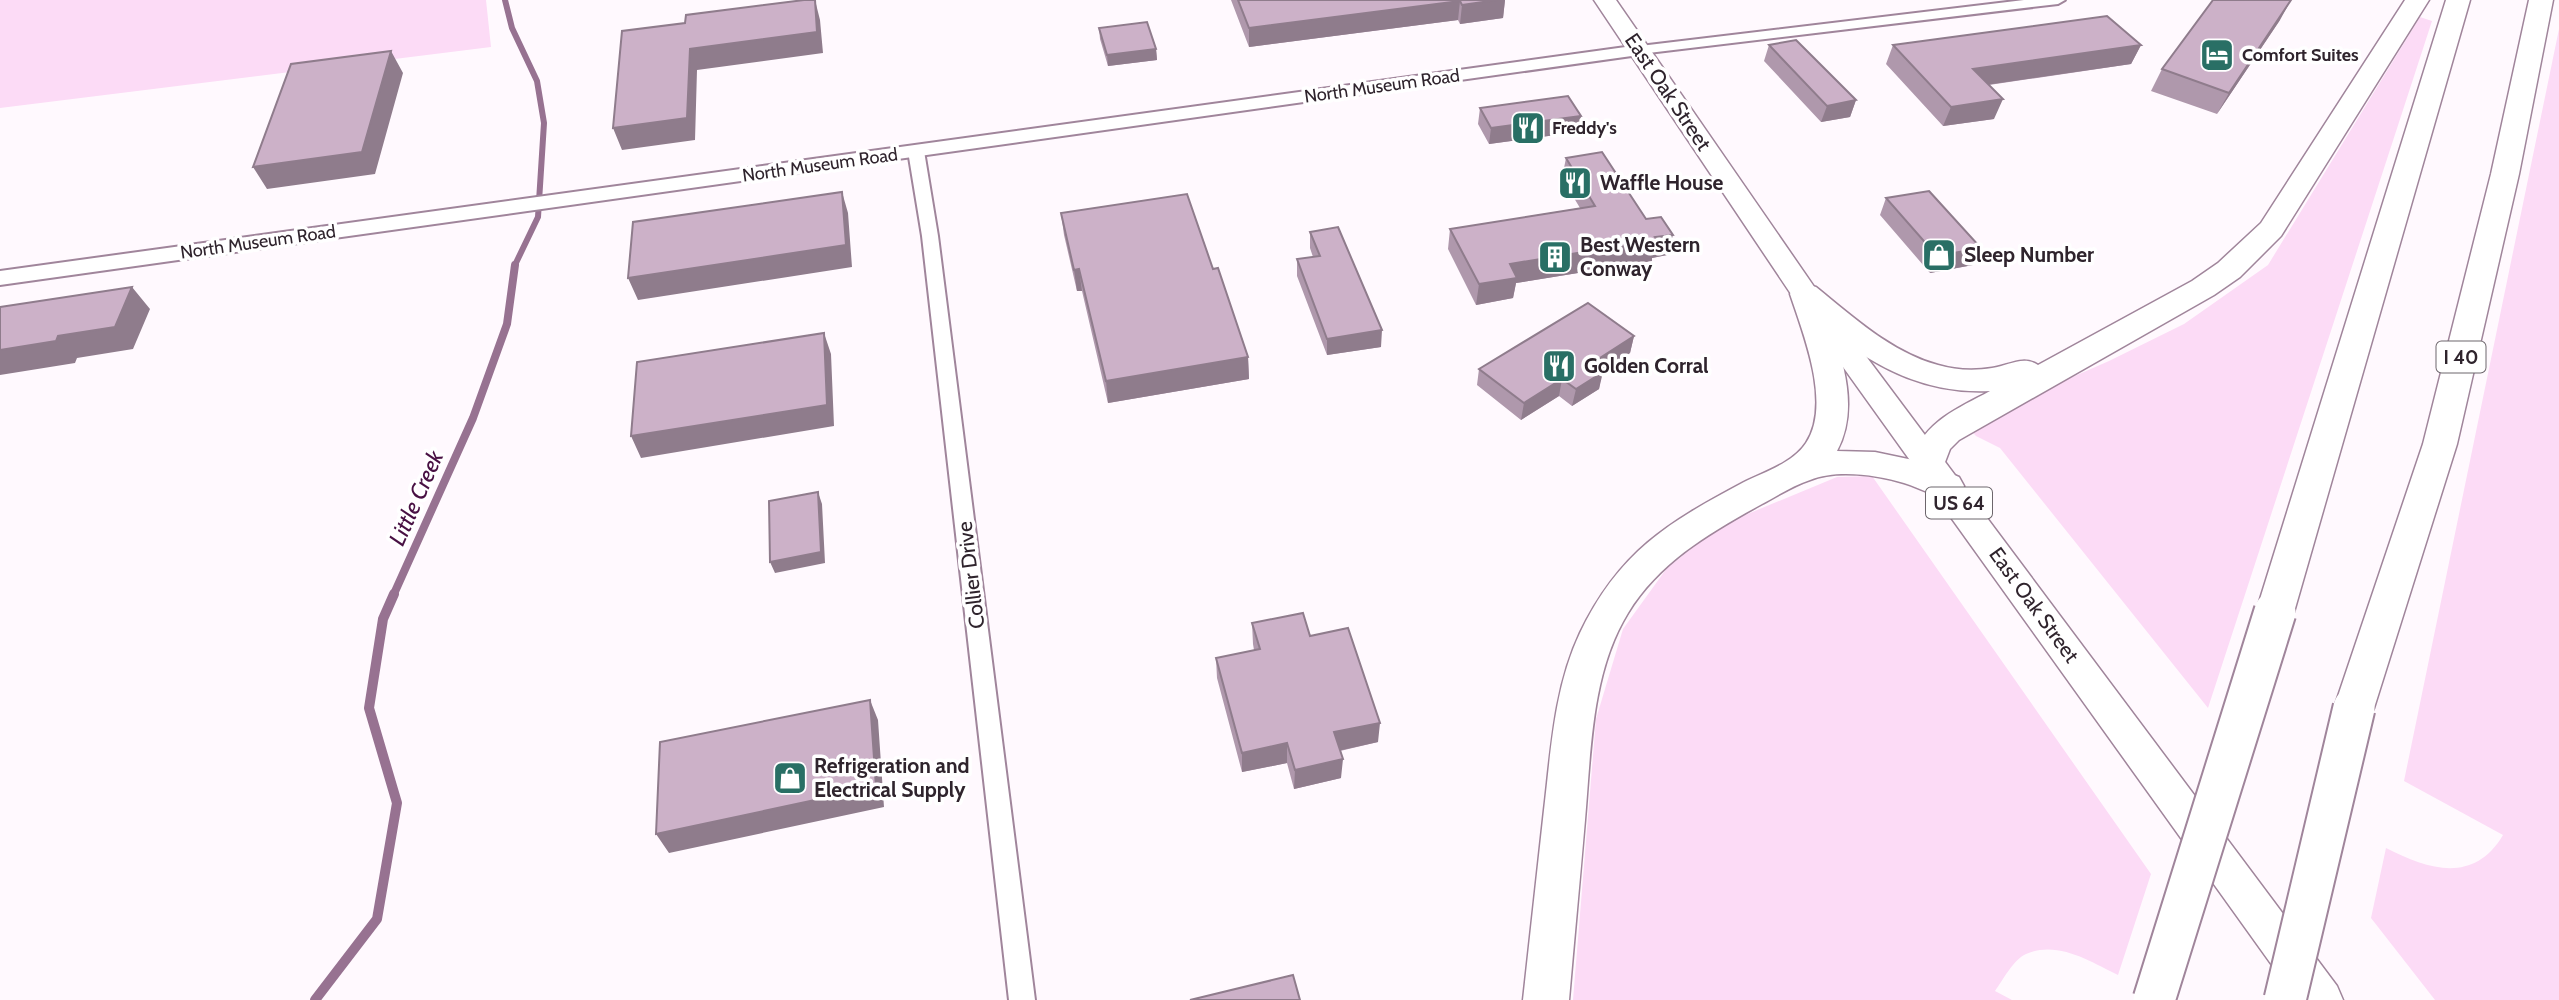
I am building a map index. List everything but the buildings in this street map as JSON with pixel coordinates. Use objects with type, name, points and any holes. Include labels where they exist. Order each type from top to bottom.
[{"type":"highway","name":"East Oak Street","points":[[1605,0],[1805,294],[2322,1000]]},
{"type":"highway","points":[[1799,469],[1830,464],[1867,463],[1938,474],[1932,448],[1939,437],[1957,424],[2177,304],[2230,270],[2272,229],[2417,0]]},
{"type":"highway","points":[[2154,1000],[2275,612],[2458,0]]},
{"type":"highway","name":"I 40","points":[[2285,1000],[2354,708],[2440,444],[2505,174],[2541,0]]},
{"type":"highway","points":[[1805,294],[1867,344],[1915,370],[1948,380],[1968,383],[2007,378],[2106,341]]},
{"type":"highway","points":[[1546,1000],[1574,721],[1582,679],[1604,619],[1638,572],[1663,547],[1703,520],[1799,469],[1817,455],[1823,446],[1832,417],[1832,394],[1827,366],[1805,294]]},
{"type":"street","points":[[1640,50],[2058,0]]},
{"type":"street","name":"North Museum Road","points":[[0,278],[1640,50]]},
{"type":"street","name":"Collier Drive","points":[[916,151],[930,236],[1023,1000]]},
{"type":"shaded area","points":[[0,0],[486,0],[491,47],[0,108]]},
{"type":"shaded area","points":[[2420,17],[2432,21],[2208,708],[2000,448],[1976,436],[1965,424],[2109,361],[2184,324],[2268,265]]},
{"type":"shaded area","points":[[2559,29],[2559,1000],[2435,1000],[2371,918],[2386,848],[2418,862],[2450,868],[2479,861],[2503,835],[2404,781]]},
{"type":"shaded area","points":[[1872,476],[2151,874],[2118,975],[2074,954],[2038,950],[2017,961],[1995,991],[2012,1000],[1573,1000],[1596,719],[1623,629],[1667,568],[1721,525],[1837,477]]},
{"type":"waterway","name":"Little Creek","points":[[505,0],[512,28],[537,81],[544,123],[538,217],[514,267]]},
{"type":"waterway","name":"Little Creek","points":[[393,596],[473,418],[507,324],[515,265]]},
{"type":"waterway","name":"Little Creek","points":[[315,1000],[377,919],[397,803],[369,708],[383,619],[394,594]]},
{"type":"place","name":"Comfort Suites","points":[[2217,55]]},
{"type":"place","name":"Freddy's","points":[[1528,128]]},
{"type":"place","name":"Waffle House","points":[[1575,183]]},
{"type":"place","name":"Sleep Number","points":[[1939,255]]},
{"type":"place","name":"Best Western Conway","points":[[1555,257]]},
{"type":"place","name":"Golden Corral","points":[[1559,366]]},
{"type":"place","name":"Refrigeration and Electrical Supply","points":[[790,778]]}]
